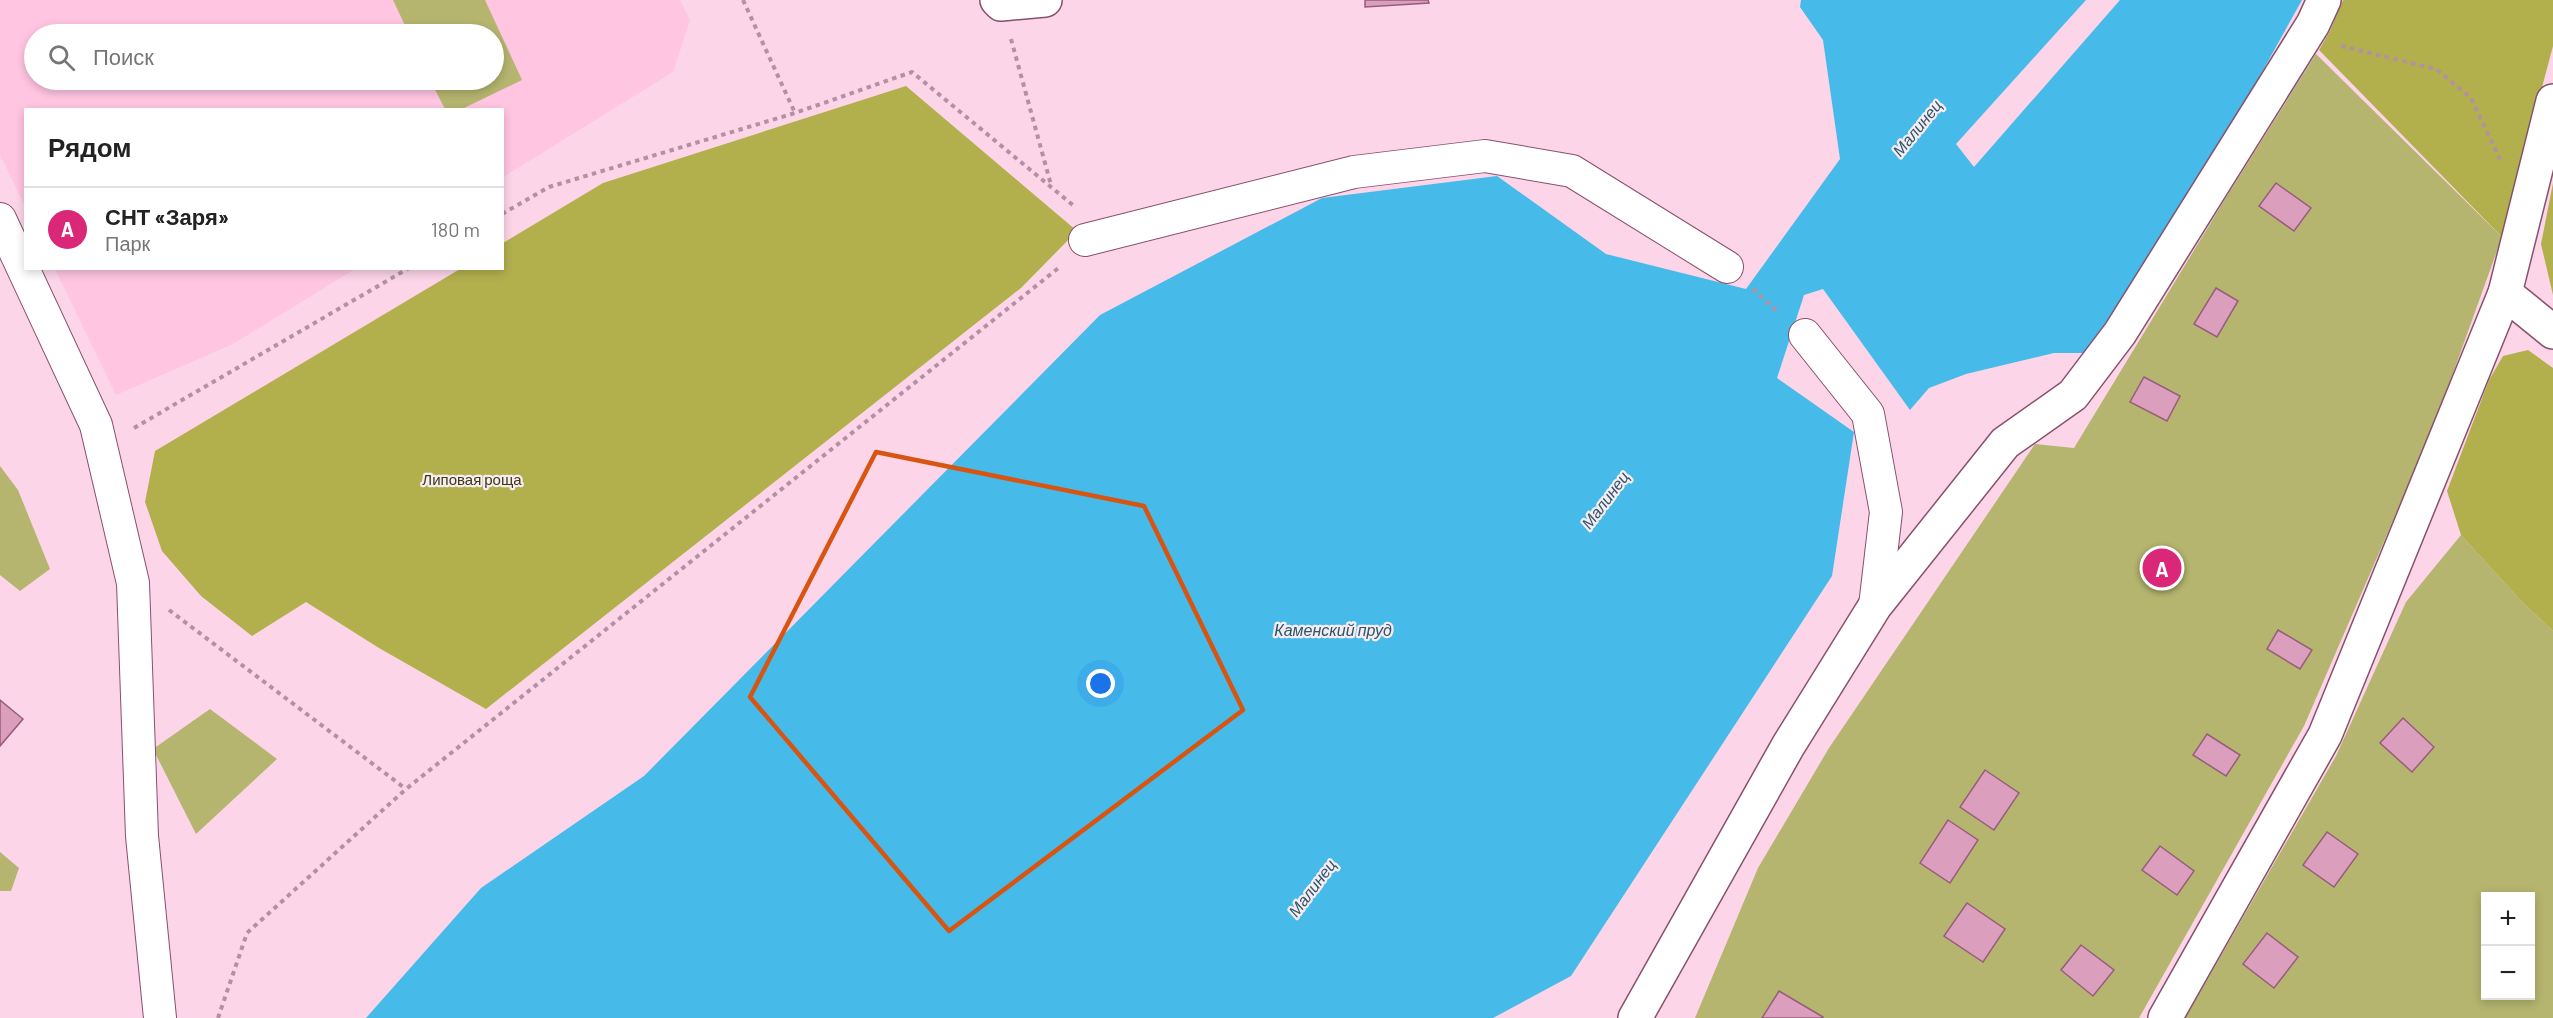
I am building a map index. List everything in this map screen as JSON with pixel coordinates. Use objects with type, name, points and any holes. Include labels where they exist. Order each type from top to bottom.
[{"type":"street","points":[[999,2],[1045,0]]},
{"type":"street","points":[[1635,1018],[1788,746],[1875,606],[2005,443],[2073,395],[2120,333],[2301,42],[2324,0]]},
{"type":"street","points":[[2165,1018],[2325,735],[2505,293],[2553,101]]},
{"type":"street","points":[[1085,240],[1354,172],[1485,156],[1572,171],[1727,267]]},
{"type":"street","points":[[0,219],[96,425],[133,583],[142,836],[160,1018]]},
{"type":"street","points":[[2505,293],[2553,332]]},
{"type":"street","points":[[1804,335],[1868,414],[1886,512],[1875,606]]},
{"type":"path","points":[[743,0],[795,113]]},
{"type":"path","points":[[999,2],[1052,187]]},
{"type":"path","points":[[2301,42],[2346,46],[2436,69],[2471,98],[2500,160]]},
{"type":"path","points":[[218,1018],[247,933],[406,789],[1053,273],[1078,251],[1085,240],[1083,217],[1079,210],[912,72],[795,113],[549,187],[504,213]]},
{"type":"path","points":[[1727,267],[1804,335]]},
{"type":"path","points":[[102,447],[406,270]]},
{"type":"path","points":[[133,583],[406,789]]},
{"type":"highlighted area","points":[[876,452],[1144,506],[1243,710],[949,931],[750,697]]},
{"type":"shaded area","points":[[0,0],[680,0],[690,20],[673,72],[504,176],[504,108],[24,108],[24,205],[0,154]]},
{"type":"shaded area","points":[[393,0],[485,0],[496,24],[404,24]]},
{"type":"shaded area","points":[[504,41],[522,80],[504,89]]},
{"type":"shaded area","points":[[2316,54],[2502,237],[2434,426],[2304,726],[2139,1018],[1695,1018],[1758,868],[1829,748],[2035,444],[2074,448]]},
{"type":"shaded area","points":[[435,90],[501,90],[464,108],[444,108]]},
{"type":"shaded area","points":[[55,270],[353,270],[233,344],[116,395]]},
{"type":"shaded area","points":[[0,466],[18,490],[50,569],[20,591],[0,575]]},
{"type":"shaded area","points":[[2461,535],[2522,602],[2553,631],[2553,1018],[2185,1018],[2336,756],[2406,602]]},
{"type":"shaded area","points":[[210,709],[277,759],[196,834],[153,749]]},
{"type":"shaded area","points":[[0,852],[19,868],[11,891],[0,891]]},
{"type":"green space","points":[[2343,0],[2553,0],[2553,46],[2502,237],[2319,50]]},
{"type":"green space","name":"Липовая роща","points":[[906,86],[1077,231],[1021,288],[486,709],[379,648],[306,602],[252,636],[201,596],[162,551],[145,502],[155,451],[458,270],[504,270],[504,242],[603,183]]},
{"type":"green space","points":[[2553,183],[2553,295],[2541,244]]},
{"type":"green space","points":[[2528,350],[2553,368],[2553,631],[2522,602],[2461,535],[2447,491],[2489,380],[2503,356]]},
{"type":"water","name":"Каменский пруд","points":[[1801,0],[2086,0],[1956,144],[1974,167],[2120,0],[2302,0],[2222,144],[2093,353],[2054,353],[1966,374],[1929,388],[1910,410],[1823,289],[1804,295],[1777,378],[1854,432],[1832,576],[1571,976],[1493,1018],[366,1018],[481,888],[644,776],[1100,315],[1322,198],[1497,176],[1606,254],[1746,289],[1840,159],[1823,40],[1800,7]]},
{"type":"building","points":[[1365,0],[1428,0],[1429,3],[1365,7]]},
{"type":"building","points":[[2276,183],[2311,208],[2294,231],[2259,206]]},
{"type":"building","points":[[2216,288],[2238,301],[2217,337],[2194,324]]},
{"type":"building","points":[[2144,377],[2180,396],[2167,421],[2130,402]]},
{"type":"building","points":[[2278,630],[2312,650],[2300,669],[2267,649]]},
{"type":"building","points":[[0,700],[23,719],[0,746]]},
{"type":"building","points":[[2403,718],[2434,747],[2412,772],[2380,743]]},
{"type":"building","points":[[2207,734],[2240,755],[2226,776],[2193,755]]},
{"type":"building","points":[[1985,770],[2019,793],[1994,830],[1960,807]]},
{"type":"building","points":[[1948,820],[1978,840],[1950,883],[1920,863]]},
{"type":"building","points":[[2327,832],[2358,854],[2334,887],[2303,865]]},
{"type":"building","points":[[2160,846],[2194,871],[2177,895],[2142,870]]},
{"type":"building","points":[[1967,903],[2005,929],[1983,962],[1944,936]]},
{"type":"building","points":[[2267,933],[2298,957],[2274,988],[2243,964]]},
{"type":"building","points":[[2081,945],[2114,970],[2093,996],[2061,970]]},
{"type":"building","points":[[1779,991],[1823,1017],[1823,1018],[1762,1018]]},
{"type":"place","name":"СНТ «Заря»","points":[[2162,568]]},
{"type":"water label","name":"Малинец","points":[[1917,128]]},
{"type":"water label","name":"Малинец","points":[[1605,500]]},
{"type":"water label","name":"Малинец","points":[[1312,888]]}]
